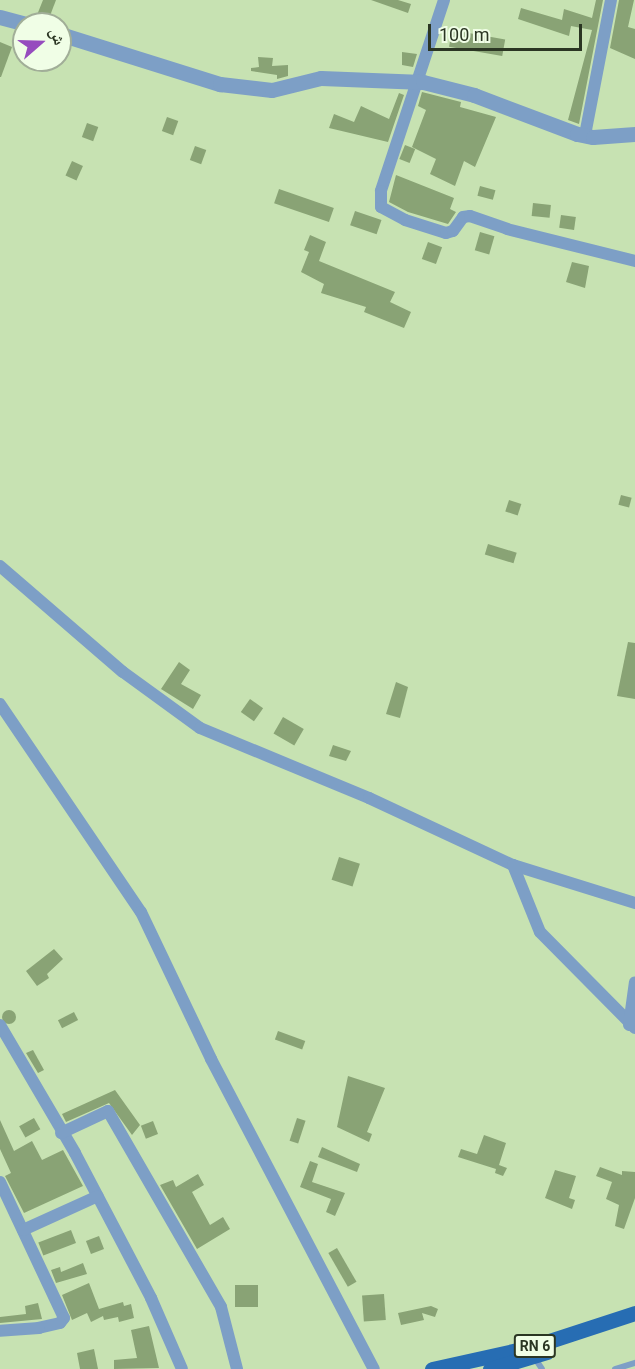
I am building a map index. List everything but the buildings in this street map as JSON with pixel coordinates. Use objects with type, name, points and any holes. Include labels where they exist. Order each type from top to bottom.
[{"type":"main road","name":"RN 6","points":[[432,1369],[536,1357],[635,1313]]},
{"type":"main road","name":"RN 6","points":[[490,1369],[536,1357],[635,1323]]},
{"type":"street","points":[[444,0],[381,191],[379,199],[383,210],[447,233],[463,218],[470,216],[507,229],[635,261]]},
{"type":"street","points":[[585,135],[611,0]]},
{"type":"street","points":[[72,38],[192,77],[244,87],[272,90],[314,78],[342,77],[418,81],[474,94],[585,135],[635,134]]},
{"type":"street","points":[[0,566],[123,672],[200,728],[369,798],[513,865],[635,903]]},
{"type":"street","points":[[0,704],[141,912],[211,1059],[374,1369]]},
{"type":"street","points":[[513,865],[540,932],[632,1027]]},
{"type":"street","points":[[632,1027],[635,982]]},
{"type":"street","points":[[0,1025],[98,1196],[160,1316],[182,1369]]},
{"type":"street","points":[[61,1133],[108,1112],[221,1307],[237,1369]]},
{"type":"street","points":[[0,1182],[63,1319],[39,1328],[0,1331]]},
{"type":"street","points":[[23,1230],[98,1196]]},
{"type":"lane","points":[[615,1369],[635,1363]]}]
